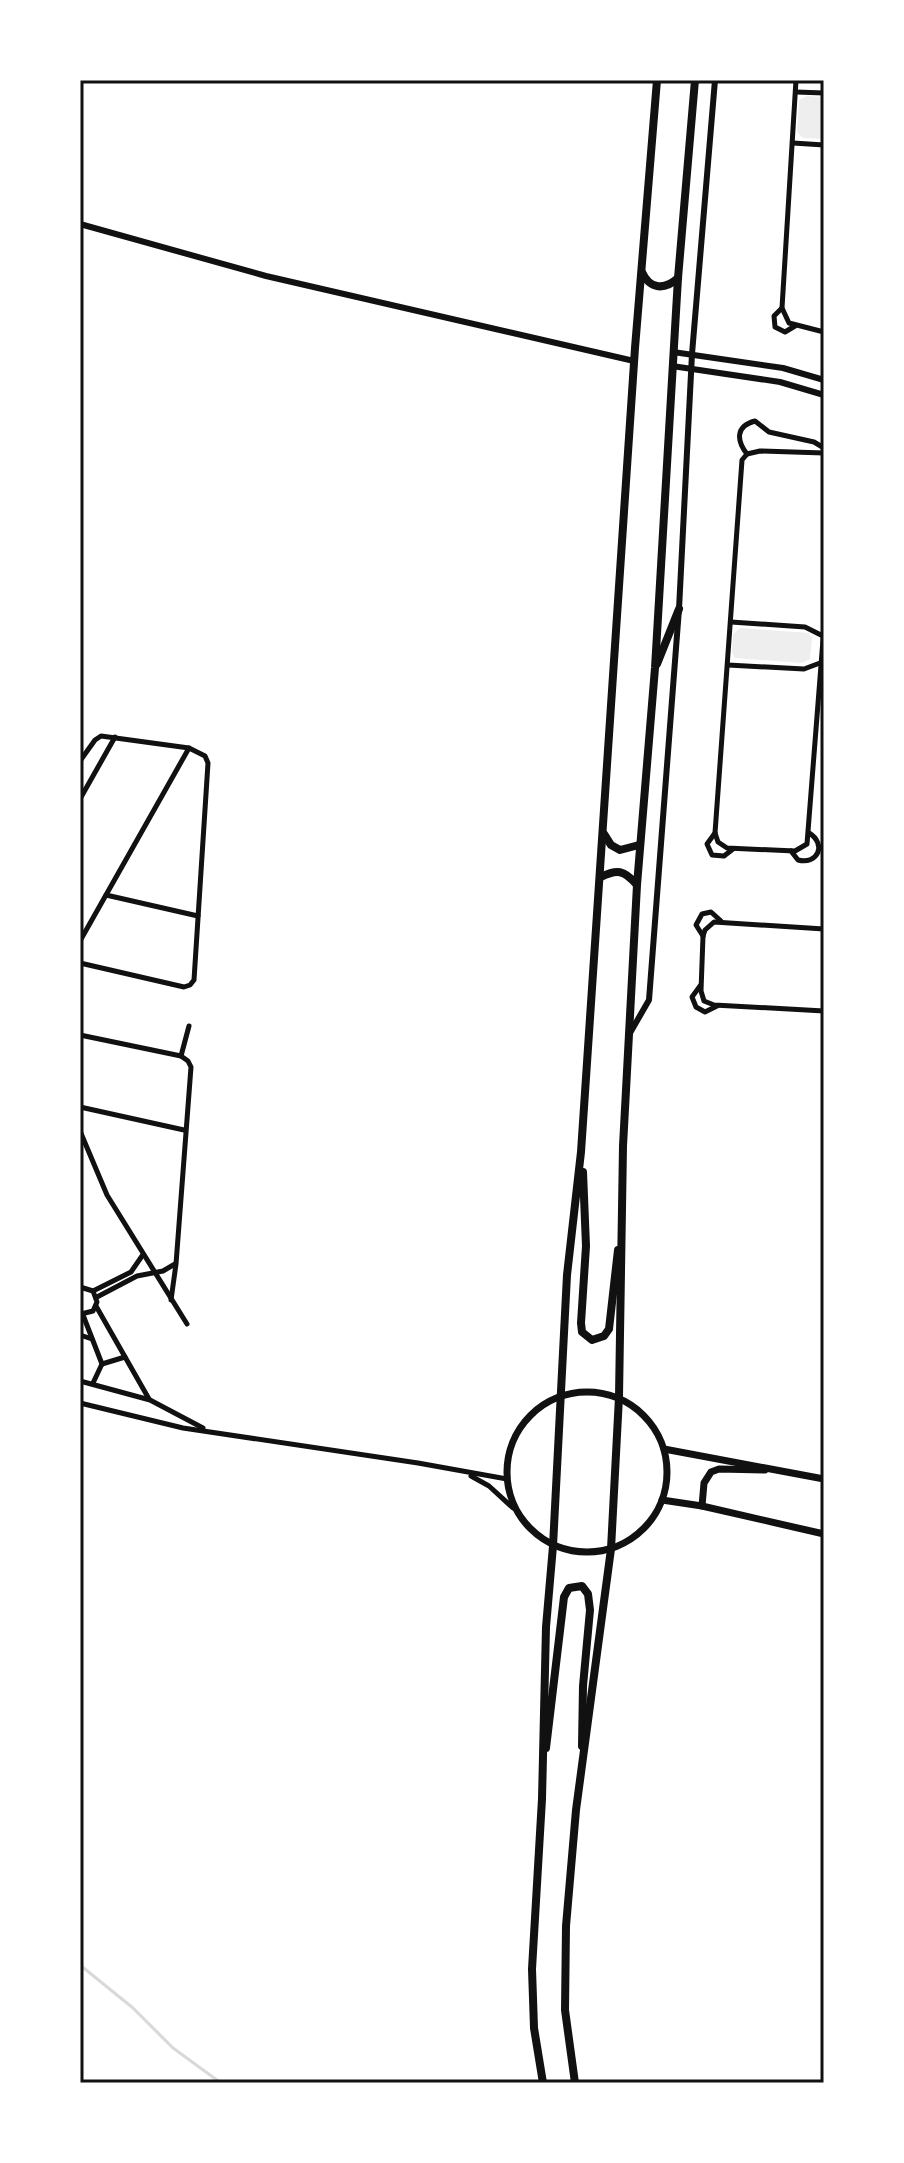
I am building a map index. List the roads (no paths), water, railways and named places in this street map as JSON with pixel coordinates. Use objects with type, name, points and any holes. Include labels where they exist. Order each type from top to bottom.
[{"type":"main road","points":[[543,2083],[532,2000],[554,1482],[567,1275],[581,1152],[634,361],[657,80]]},
{"type":"main road","points":[[575,2083],[565,2010],[564,1950],[571,1852],[611,1549],[619,1397],[629,1035],[639,845],[655,668],[672,366],[695,80]]},
{"type":"main road","points":[[642,272],[651,285],[659,288],[670,286],[678,278]]},
{"type":"main road","points":[[655,668],[679,609]]},
{"type":"main road","points":[[604,833],[611,845],[620,850],[639,845]]},
{"type":"main road","points":[[601,877],[624,872],[637,885]]},
{"type":"main road","points":[[581,1152],[586,1213],[581,1323],[582,1332],[592,1340],[604,1336],[609,1329],[622,1218]]},
{"type":"main road","points":[[591,1388],[619,1397],[645,1416],[664,1449],[667,1477],[662,1500],[644,1528],[611,1549],[583,1553],[553,1546],[530,1530],[513,1508],[507,1479],[510,1453],[521,1429],[546,1404],[561,1396],[591,1388]]},
{"type":"main road","points":[[664,1449],[824,1479]]},
{"type":"main road","points":[[702,1506],[704,1483],[711,1472],[719,1469],[783,1470]]},
{"type":"main road","points":[[662,1500],[824,1534]]},
{"type":"main road","points":[[542,1762],[551,1727],[564,1597],[569,1588],[582,1586],[588,1594],[590,1610],[583,1686],[583,1767]]},
{"type":"street","points":[[629,1035],[649,1000],[679,609],[692,354],[715,80]]},
{"type":"street","points":[[796,80],[782,308],[785,319],[795,326],[824,332]]},
{"type":"street","points":[[796,92],[824,93]]},
{"type":"street","points":[[793,143],[824,145]]},
{"type":"street","points":[[80,224],[266,276],[634,361]]},
{"type":"street","points":[[782,308],[774,316],[775,327],[785,332],[795,326]]},
{"type":"street","points":[[673,352],[783,368],[824,380]]},
{"type":"street","points":[[672,366],[780,382],[824,395]]},
{"type":"street","points":[[747,454],[740,446],[738,435],[743,426],[755,421],[769,432],[814,442],[824,451]]},
{"type":"street","points":[[824,451],[760,451],[747,454],[742,460],[715,833],[718,842],[733,849],[791,851],[804,848],[809,833],[824,627]]},
{"type":"street","points":[[731,622],[805,627],[824,636]]},
{"type":"street","points":[[728,665],[804,669],[822,661]]},
{"type":"street","points":[[80,761],[97,737],[116,737],[189,748],[205,756],[208,763],[194,980],[184,987],[80,963]]},
{"type":"street","points":[[80,799],[116,737]]},
{"type":"street","points":[[80,941],[189,748]]},
{"type":"street","points":[[715,833],[707,844],[712,855],[724,856],[733,849]]},
{"type":"street","points":[[791,851],[798,860],[815,858],[820,847],[809,833]]},
{"type":"street","points":[[106,895],[198,916]]},
{"type":"street","points":[[703,936],[696,925],[699,917],[711,912],[721,921]]},
{"type":"street","points":[[824,929],[721,921],[709,925],[703,936],[701,985],[704,1001],[718,1005],[824,1011]]},
{"type":"street","points":[[701,985],[692,997],[696,1007],[710,1011],[718,1005]]},
{"type":"street","points":[[181,1056],[189,1026]]},
{"type":"street","points":[[80,1035],[181,1056],[191,1067],[171,1300]]},
{"type":"street","points":[[80,1107],[184,1130]]},
{"type":"street","points":[[80,1131],[97,1174],[187,1324]]},
{"type":"street","points":[[95,1294],[131,1272],[143,1255]]},
{"type":"street","points":[[95,1294],[176,1264]]},
{"type":"street","points":[[81,1285],[95,1294]]},
{"type":"street","points":[[95,1294],[96,1306],[150,1400]]},
{"type":"street","points":[[93,1383],[102,1364],[81,1315],[93,1311],[96,1306]]},
{"type":"street","points":[[80,1335],[92,1339]]},
{"type":"street","points":[[102,1364],[125,1357]]},
{"type":"street","points":[[80,1381],[150,1400],[207,1431]]},
{"type":"street","points":[[80,1403],[183,1428],[507,1479]]},
{"type":"street","points":[[462,1472],[489,1486],[513,1508]]},
{"type":"waterway","points":[[80,1965],[133,2008],[173,2048],[221,2083]]}]
